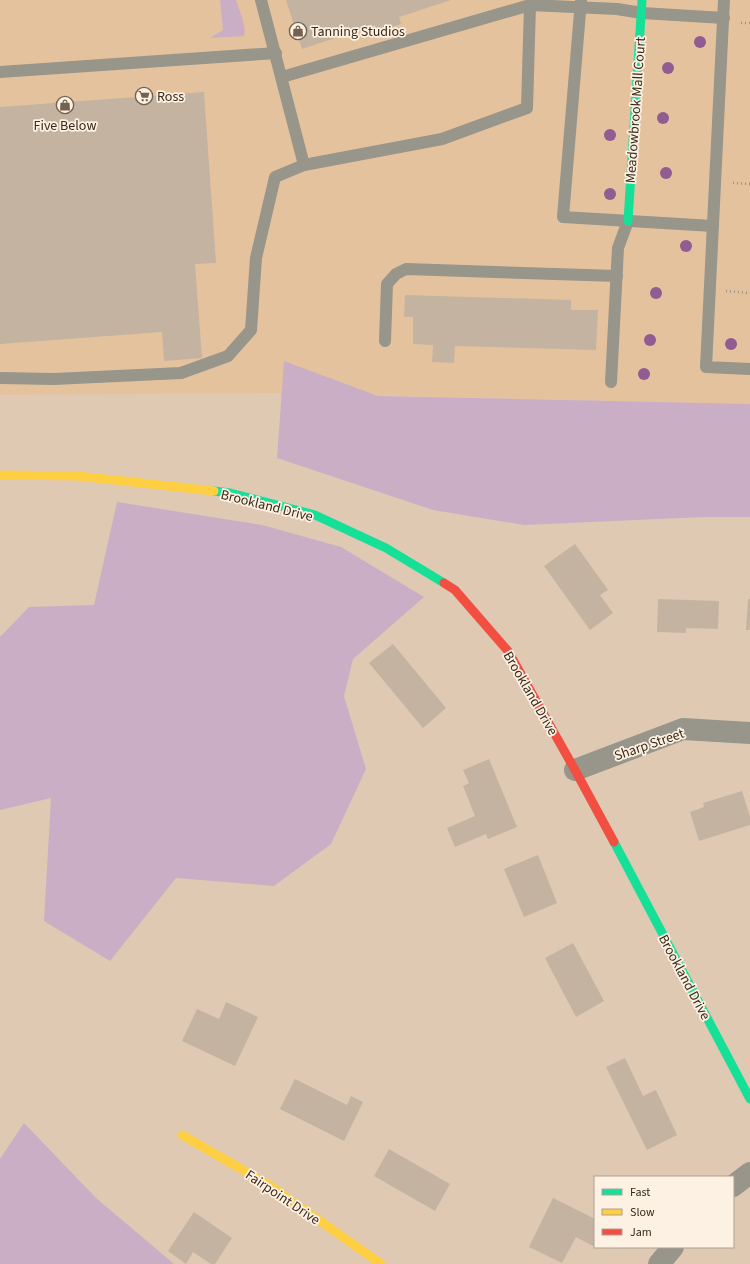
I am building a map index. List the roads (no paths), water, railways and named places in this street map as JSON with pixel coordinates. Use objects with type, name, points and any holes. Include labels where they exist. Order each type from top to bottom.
[{"type":"street","name":"Meadowbrook Mall Court","points":[[628,221],[642,0]]},
{"type":"street","name":"Brookland Drive","points":[[0,475],[78,476],[230,493],[315,515],[386,548],[455,590],[508,651],[575,770],[750,1099]]},
{"type":"street","name":"Sharp Street","points":[[575,770],[683,729],[750,733]]},
{"type":"street","name":"Fairpoint Drive","points":[[182,1135],[269,1185],[380,1264]]},
{"type":"street","points":[[734,1185],[750,1173]]},
{"type":"street","points":[[659,1264],[672,1248]]},
{"type":"lane","points":[[261,0],[304,165]]},
{"type":"lane","points":[[724,0],[706,367],[750,368]]},
{"type":"lane","points":[[282,77],[530,5],[580,4],[617,8],[642,13],[724,18]]},
{"type":"lane","points":[[580,4],[563,217],[713,226]]},
{"type":"lane","points":[[0,378],[54,379],[181,373],[228,356],[251,330],[256,258],[275,177],[304,165],[442,139],[527,108],[530,5]]},
{"type":"lane","points":[[0,72],[276,53]]},
{"type":"lane","points":[[611,382],[618,248],[628,221]]},
{"type":"lane","points":[[385,341],[387,284],[396,274],[406,269],[617,276]]},
{"type":"place","name":"Tanning Studios","points":[[298,31]]},
{"type":"place","name":"Ross","points":[[144,96]]},
{"type":"place","name":"Five Below","points":[[65,105]]}]
